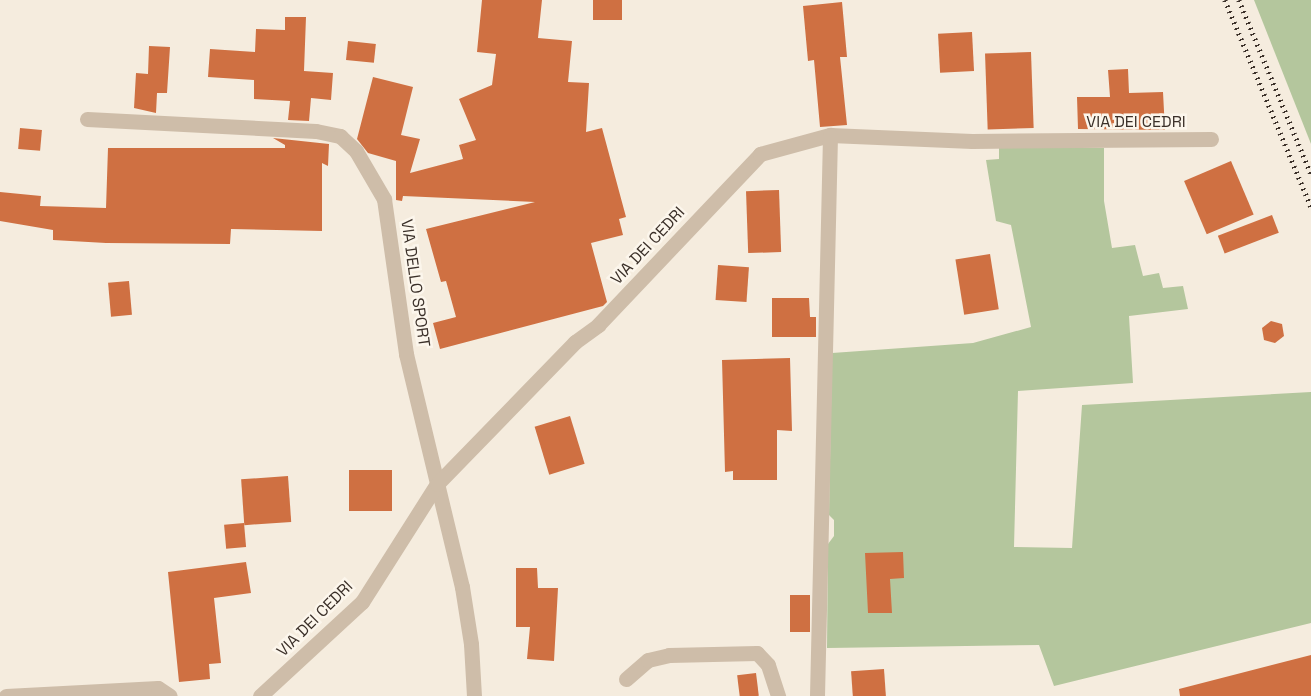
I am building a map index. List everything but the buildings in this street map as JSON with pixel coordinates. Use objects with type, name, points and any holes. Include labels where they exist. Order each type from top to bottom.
[{"type":"street","name":"VIA DELLO SPORT","points":[[87,119],[316,131],[340,136],[356,151],[384,199],[406,354],[437,484],[471,644],[474,696]]},
{"type":"street","name":"VIA DEI CEDRI","points":[[260,696],[362,602],[437,484],[576,342],[598,325],[760,154],[830,135],[972,141],[1211,139]]},
{"type":"street","points":[[817,696],[830,135]]},
{"type":"street","points":[[626,679],[648,660],[669,655],[758,653],[768,665],[778,696]]},
{"type":"street","points":[[6,696],[158,688],[170,696]]},
{"type":"green space","points":[[1254,0],[1311,0],[1311,144]]},
{"type":"green space","points":[[999,148],[1104,148],[1104,201],[1112,248],[1135,245],[1143,276],[1159,273],[1163,288],[1183,286],[1188,309],[1129,316],[1133,383],[1018,391],[1014,547],[1072,548],[1082,405],[1311,392],[1311,623],[1054,686],[1039,645],[827,648],[828,544],[834,536],[834,520],[829,515],[832,353],[973,343],[1031,327],[1011,225],[996,221],[986,160],[999,159]]},
{"type":"railway","points":[[1225,0],[1311,207]]},
{"type":"railway","points":[[1239,0],[1311,174]]}]
